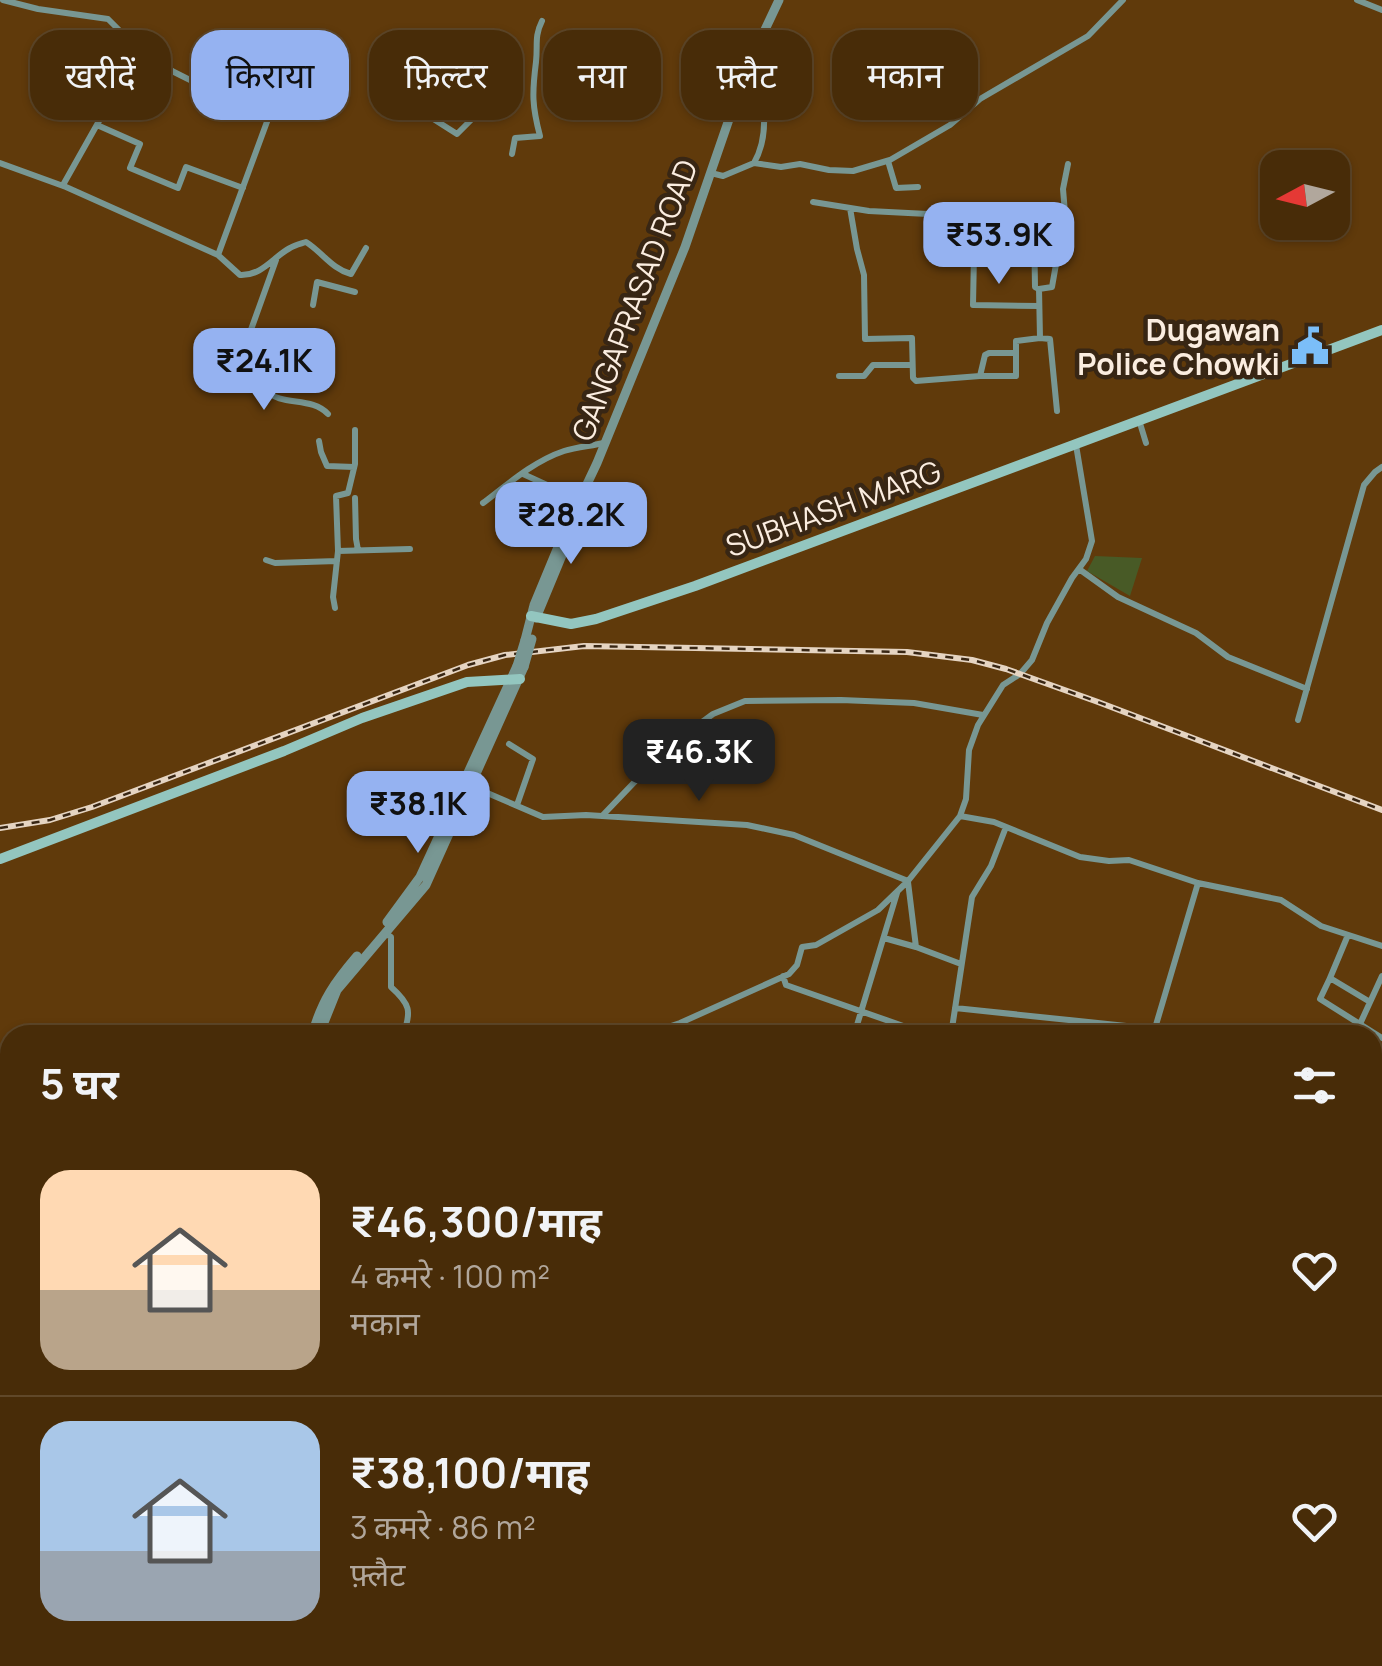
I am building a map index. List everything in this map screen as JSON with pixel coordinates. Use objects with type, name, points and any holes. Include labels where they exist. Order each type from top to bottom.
[{"type":"main road","name":"SUBHASH MARG","points":[[534,616],[570,624],[696,586],[1382,330]]},
{"type":"main road","points":[[0,859],[380,712],[467,682],[516,679]]},
{"type":"street","points":[[3,0],[108,19],[119,30]]},
{"type":"street","name":"GANGAPRASAD ROAD","points":[[534,616],[569,520],[581,500],[685,247],[746,70],[779,0]]},
{"type":"street","points":[[1357,0],[1382,10]]},
{"type":"street","points":[[710,173],[723,176],[754,164],[800,164],[853,171],[888,160],[950,125],[980,99],[1088,36],[1121,1]]},
{"type":"street","points":[[512,154],[514,138],[540,136],[532,86],[536,34],[542,21]]},
{"type":"street","points":[[171,70],[268,119],[218,254]]},
{"type":"street","points":[[523,84],[532,86]]},
{"type":"street","points":[[63,185],[99,120]]},
{"type":"street","points":[[435,120],[457,134],[471,120]]},
{"type":"street","points":[[754,164],[763,137],[764,120]]},
{"type":"street","points":[[97,124],[140,144],[130,168],[178,188],[186,167],[243,188]]},
{"type":"street","points":[[888,160],[896,188],[918,187]]},
{"type":"street","points":[[0,162],[63,185],[218,254],[240,275],[251,276],[288,248],[306,242],[340,271],[351,274],[366,248]]},
{"type":"street","points":[[1039,290],[1052,288],[1065,213],[1063,189],[1068,164]]},
{"type":"street","points":[[813,202],[868,212],[967,216]]},
{"type":"street","points":[[850,208],[864,275],[865,339],[912,338],[916,381],[1016,376],[1016,341],[1050,339],[1057,410]]},
{"type":"street","points":[[1034,222],[1040,338]]},
{"type":"street","points":[[1034,254],[974,254],[974,305],[1040,306]]},
{"type":"street","points":[[240,344],[248,338],[277,259]]},
{"type":"street","points":[[331,286],[340,271]]},
{"type":"street","points":[[313,304],[318,282],[354,292]]},
{"type":"street","points":[[980,376],[989,353],[1016,353]]},
{"type":"street","points":[[839,376],[864,376],[874,365],[912,365]]},
{"type":"street","points":[[270,369],[265,390],[271,396],[320,404],[328,414]]},
{"type":"street","points":[[1139,420],[1146,443]]},
{"type":"street","points":[[334,608],[336,496],[348,492],[354,467],[355,430]]},
{"type":"street","points":[[319,441],[327,466],[354,467]]},
{"type":"street","points":[[483,503],[522,474],[564,451],[605,443]]},
{"type":"street","points":[[674,1025],[783,976],[797,965],[802,947],[816,945],[878,910],[908,881],[960,816],[966,799],[970,750],[984,714],[1003,685],[1032,660],[1046,624],[1086,559],[1092,541],[1076,445]]},
{"type":"street","points":[[1298,720],[1364,485],[1382,467]]},
{"type":"street","points":[[522,474],[581,500]]},
{"type":"street","points":[[355,498],[358,550]]},
{"type":"street","points":[[338,551],[410,549]]},
{"type":"street","points":[[266,560],[337,561]]},
{"type":"street","points":[[1079,569],[1118,596],[1196,634],[1228,657],[1307,689]]},
{"type":"street","points":[[320,1025],[336,990],[426,884],[516,679],[534,616]]},
{"type":"street","points":[[317,1025],[319,1010],[332,984],[385,925],[420,877],[516,679]]},
{"type":"street","points":[[602,816],[668,748],[713,714],[746,701],[914,703],[984,714]]},
{"type":"street","points":[[509,744],[533,759],[517,806]]},
{"type":"street","points":[[471,786],[543,816],[747,826],[794,834],[908,881]]},
{"type":"street","points":[[960,816],[994,822],[1080,858],[1128,860],[1198,883],[1281,900],[1321,926],[1382,946]]},
{"type":"street","points":[[952,1025],[972,897],[991,866],[1006,827]]},
{"type":"street","points":[[908,881],[916,946]]},
{"type":"street","points":[[1156,1025],[1198,883]]},
{"type":"street","points":[[857,1025],[898,891]]},
{"type":"street","points":[[385,933],[391,937],[392,987],[410,1011],[406,1025]]},
{"type":"street","points":[[1348,935],[1320,999],[1360,1024],[1382,976]]},
{"type":"street","points":[[884,938],[961,964]]},
{"type":"street","points":[[783,976],[786,985],[901,1025]]},
{"type":"street","points":[[1330,978],[1370,1002]]},
{"type":"street","points":[[955,1008],[1096,1025]]},
{"type":"green space","points":[[1095,556],[1142,558],[1130,596],[1087,571]]},
{"type":"railway","points":[[0,828],[50,820],[92,807],[468,665],[505,655],[584,646],[907,652],[972,660],[1098,702],[1382,810]]},
{"type":"place","name":"Dugawan Police Chowki","points":[[1310,346]]}]
